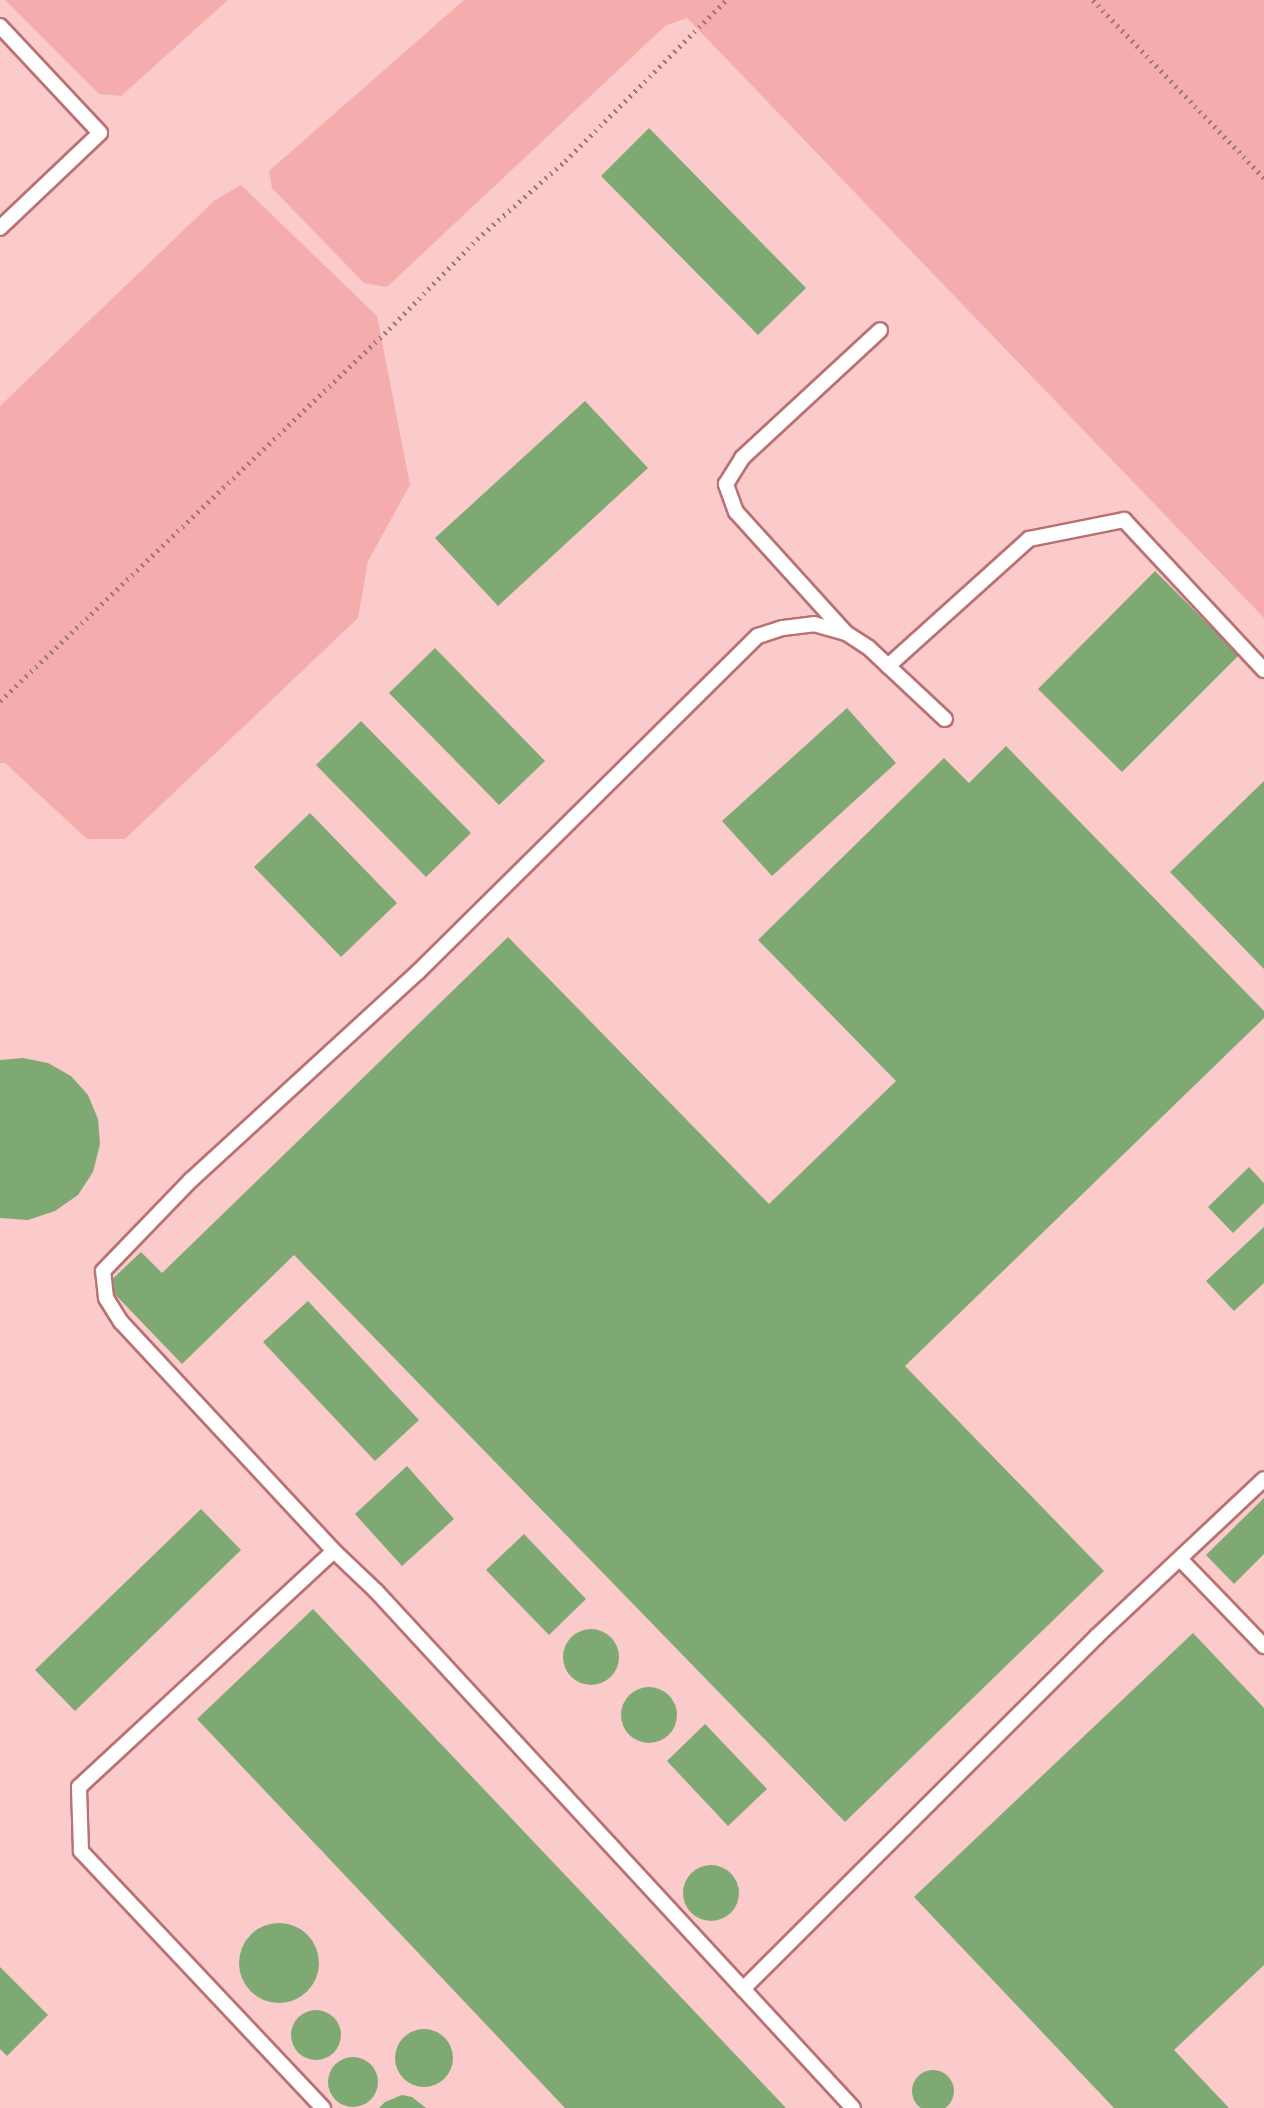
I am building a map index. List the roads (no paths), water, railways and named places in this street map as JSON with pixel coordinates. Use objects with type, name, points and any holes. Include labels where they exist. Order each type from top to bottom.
[{"type":"lane","points":[[0,26],[100,134],[0,228]]},
{"type":"lane","points":[[880,330],[742,458],[726,484],[736,512],[846,633],[888,666],[944,719]]},
{"type":"lane","points":[[888,666],[1029,539],[1124,520],[1264,670]]},
{"type":"lane","points":[[846,633],[814,624],[783,628],[758,636],[418,972],[191,1180],[103,1271],[106,1298],[121,1322],[334,1551],[376,1591],[853,2108]]},
{"type":"lane","points":[[743,1989],[1087,1646],[1264,1479]]},
{"type":"lane","points":[[323,2108],[80,1851],[79,1787],[334,1551]]},
{"type":"lane","points":[[1180,1559],[1264,1646]]}]
